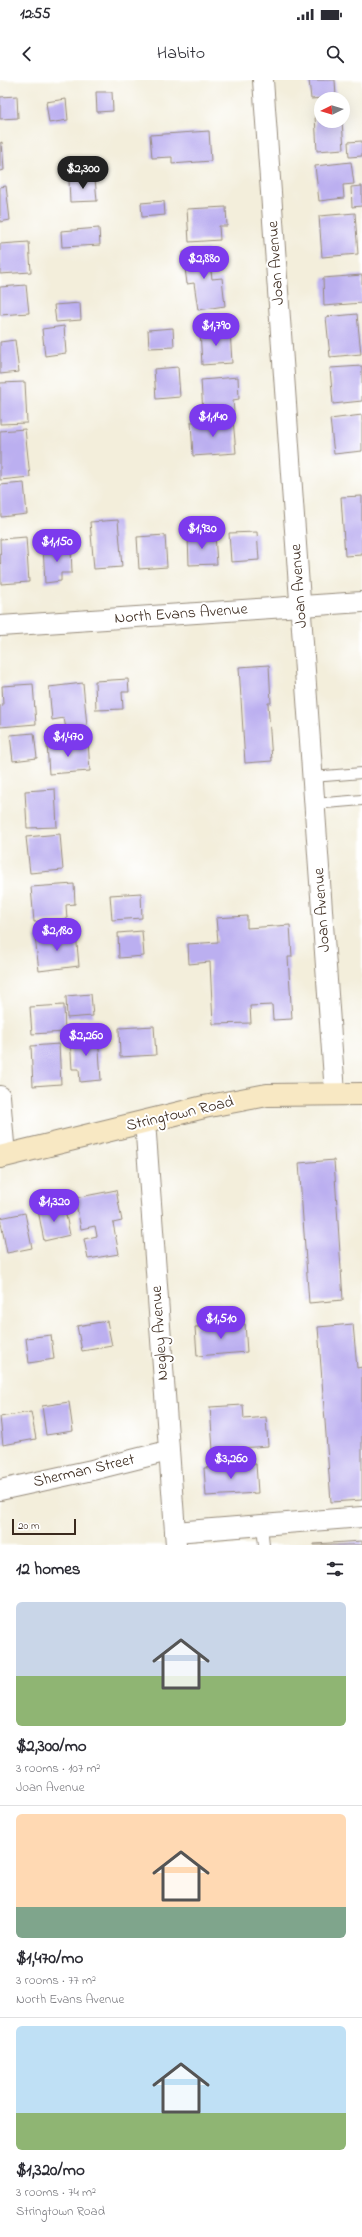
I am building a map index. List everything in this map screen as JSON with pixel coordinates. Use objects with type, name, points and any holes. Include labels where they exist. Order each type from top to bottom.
[{"type":"main road","name":"Stringtown Road","points":[[2,1156],[145,1121],[267,1095],[335,1093],[362,1094]]},
{"type":"street","name":"Joan Avenue","points":[[263,80],[335,1093]]},
{"type":"street","name":"North Evans Avenue","points":[[0,626],[362,602]]},
{"type":"street","points":[[0,1096],[2,1156]]},
{"type":"street","name":"Negley Avenue","points":[[145,1121],[175,1538]]},
{"type":"street","name":"Sherman Street","points":[[0,1490],[92,1470],[168,1451]]},
{"type":"street","points":[[175,1538],[262,1525],[362,1517]]},
{"type":"lane","points":[[312,777],[362,773]]},
{"type":"lane","points":[[314,804],[362,800]]},
{"type":"lane","points":[[262,1525],[264,1545]]},
{"type":"building","points":[[309,80],[335,80],[336,92],[314,92],[314,99],[311,99]]},
{"type":"building","points":[[96,92],[112,92],[113,111],[97,112]]},
{"type":"building","points":[[17,96],[18,118],[0,119],[0,97]]},
{"type":"building","points":[[66,99],[68,120],[49,123],[46,102]]},
{"type":"building","points":[[316,128],[342,128],[344,149],[317,151]]},
{"type":"building","points":[[209,131],[211,161],[172,164],[172,157],[152,158],[150,135]]},
{"type":"building","points":[[362,141],[362,156],[349,157],[348,142]]},
{"type":"building","points":[[2,142],[4,170],[0,171],[0,143]]},
{"type":"building","points":[[351,162],[354,184],[343,185],[344,198],[319,201],[315,166]]},
{"type":"building","points":[[95,178],[97,201],[70,202],[69,180]]},
{"type":"building","points":[[6,186],[10,220],[0,222],[0,187]]},
{"type":"building","points":[[362,186],[362,206],[352,207],[351,187]]},
{"type":"building","points":[[164,201],[165,215],[142,217],[141,203]]},
{"type":"building","points":[[226,207],[227,226],[219,226],[220,240],[189,242],[187,209]]},
{"type":"building","points":[[355,213],[358,254],[322,257],[319,216]]},
{"type":"building","points":[[99,228],[100,245],[62,247],[61,231]]},
{"type":"building","points":[[29,242],[31,272],[0,274],[0,244]]},
{"type":"building","points":[[208,249],[212,279],[222,278],[225,306],[198,310],[194,283],[187,284],[183,252]]},
{"type":"building","points":[[362,275],[362,303],[324,306],[323,278]]},
{"type":"building","points":[[26,285],[29,313],[0,315],[0,287]]},
{"type":"building","points":[[80,303],[81,320],[56,322],[54,305]]},
{"type":"building","points":[[357,314],[361,354],[330,357],[326,317]]},
{"type":"building","points":[[64,326],[66,353],[45,356],[42,329]]},
{"type":"building","points":[[173,328],[174,347],[149,348],[148,330]]},
{"type":"building","points":[[230,329],[232,363],[202,365],[200,330]]},
{"type":"building","points":[[15,340],[19,372],[0,374],[0,342]]},
{"type":"building","points":[[362,366],[362,401],[333,404],[330,368]]},
{"type":"building","points":[[178,367],[180,397],[156,399],[154,369]]},
{"type":"building","points":[[238,377],[239,399],[233,400],[234,412],[203,414],[201,380]]},
{"type":"building","points":[[25,382],[27,423],[0,424],[0,383]]},
{"type":"building","points":[[362,415],[362,451],[334,454],[330,419]]},
{"type":"building","points":[[233,419],[236,453],[193,456],[191,422]]},
{"type":"building","points":[[25,429],[30,477],[0,480],[0,431]]},
{"type":"building","points":[[24,483],[27,514],[1,517],[0,485]]},
{"type":"building","points":[[362,496],[362,555],[345,556],[341,497]]},
{"type":"building","points":[[118,520],[122,567],[94,569],[90,522]]},
{"type":"building","points":[[257,532],[259,560],[231,562],[229,533]]},
{"type":"building","points":[[165,535],[167,567],[139,569],[137,537]]},
{"type":"building","points":[[215,535],[217,564],[189,565],[188,536]]},
{"type":"building","points":[[26,537],[29,582],[1,584],[0,539]]},
{"type":"building","points":[[54,545],[54,548],[71,547],[72,573],[61,573],[61,581],[45,583],[43,546]]},
{"type":"building","points":[[269,665],[271,703],[268,703],[272,761],[245,763],[239,667]]},
{"type":"building","points":[[128,679],[129,692],[122,692],[123,709],[96,710],[95,681]]},
{"type":"building","points":[[83,683],[87,726],[66,729],[64,718],[52,720],[49,687]]},
{"type":"building","points":[[33,684],[36,724],[0,727],[0,706],[3,705],[2,686]]},
{"type":"building","points":[[34,733],[37,758],[13,761],[10,735]]},
{"type":"building","points":[[88,741],[90,771],[49,774],[47,744]]},
{"type":"building","points":[[55,789],[57,827],[27,828],[25,791]]},
{"type":"building","points":[[60,834],[63,870],[30,873],[26,837]]},
{"type":"building","points":[[74,884],[75,904],[66,905],[67,919],[34,922],[31,887]]},
{"type":"building","points":[[141,893],[142,918],[112,920],[110,895]]},
{"type":"building","points":[[247,916],[247,928],[290,925],[292,957],[288,957],[292,1019],[273,1020],[272,1005],[250,1006],[251,1023],[213,1024],[210,962],[189,964],[188,944],[218,942],[216,918]]},
{"type":"building","points":[[142,931],[144,956],[119,958],[118,933]]},
{"type":"building","points":[[76,933],[79,966],[39,971],[35,937]]},
{"type":"building","points":[[91,994],[93,1016],[67,1018],[66,996]]},
{"type":"building","points":[[64,1005],[65,1032],[32,1034],[30,1007]]},
{"type":"building","points":[[154,1026],[156,1055],[120,1057],[119,1028]]},
{"type":"building","points":[[98,1035],[101,1080],[80,1082],[79,1069],[72,1069],[70,1037]]},
{"type":"building","points":[[59,1044],[61,1084],[33,1086],[31,1046]]},
{"type":"building","points":[[334,1160],[343,1300],[309,1303],[299,1163]]},
{"type":"building","points":[[116,1190],[122,1221],[113,1223],[119,1254],[88,1259],[84,1239],[97,1236],[95,1226],[81,1229],[75,1198]]},
{"type":"building","points":[[64,1205],[70,1235],[44,1241],[38,1210]]},
{"type":"building","points":[[25,1213],[32,1248],[7,1253],[0,1218]]},
{"type":"building","points":[[107,1321],[112,1346],[82,1351],[77,1326]]},
{"type":"building","points":[[245,1324],[247,1352],[197,1356],[195,1327]]},
{"type":"building","points":[[353,1324],[357,1368],[362,1367],[362,1500],[331,1502],[318,1327]]},
{"type":"building","points":[[51,1335],[54,1359],[29,1363],[26,1338]]},
{"type":"building","points":[[69,1402],[73,1431],[46,1435],[42,1406]]},
{"type":"building","points":[[243,1405],[244,1419],[266,1417],[268,1446],[213,1450],[210,1407]]},
{"type":"building","points":[[31,1412],[36,1439],[3,1445],[0,1417]]},
{"type":"building","points":[[256,1464],[258,1493],[206,1496],[204,1468]]},
{"type":"building","points":[[362,1541],[362,1545],[314,1545],[314,1544]]}]
